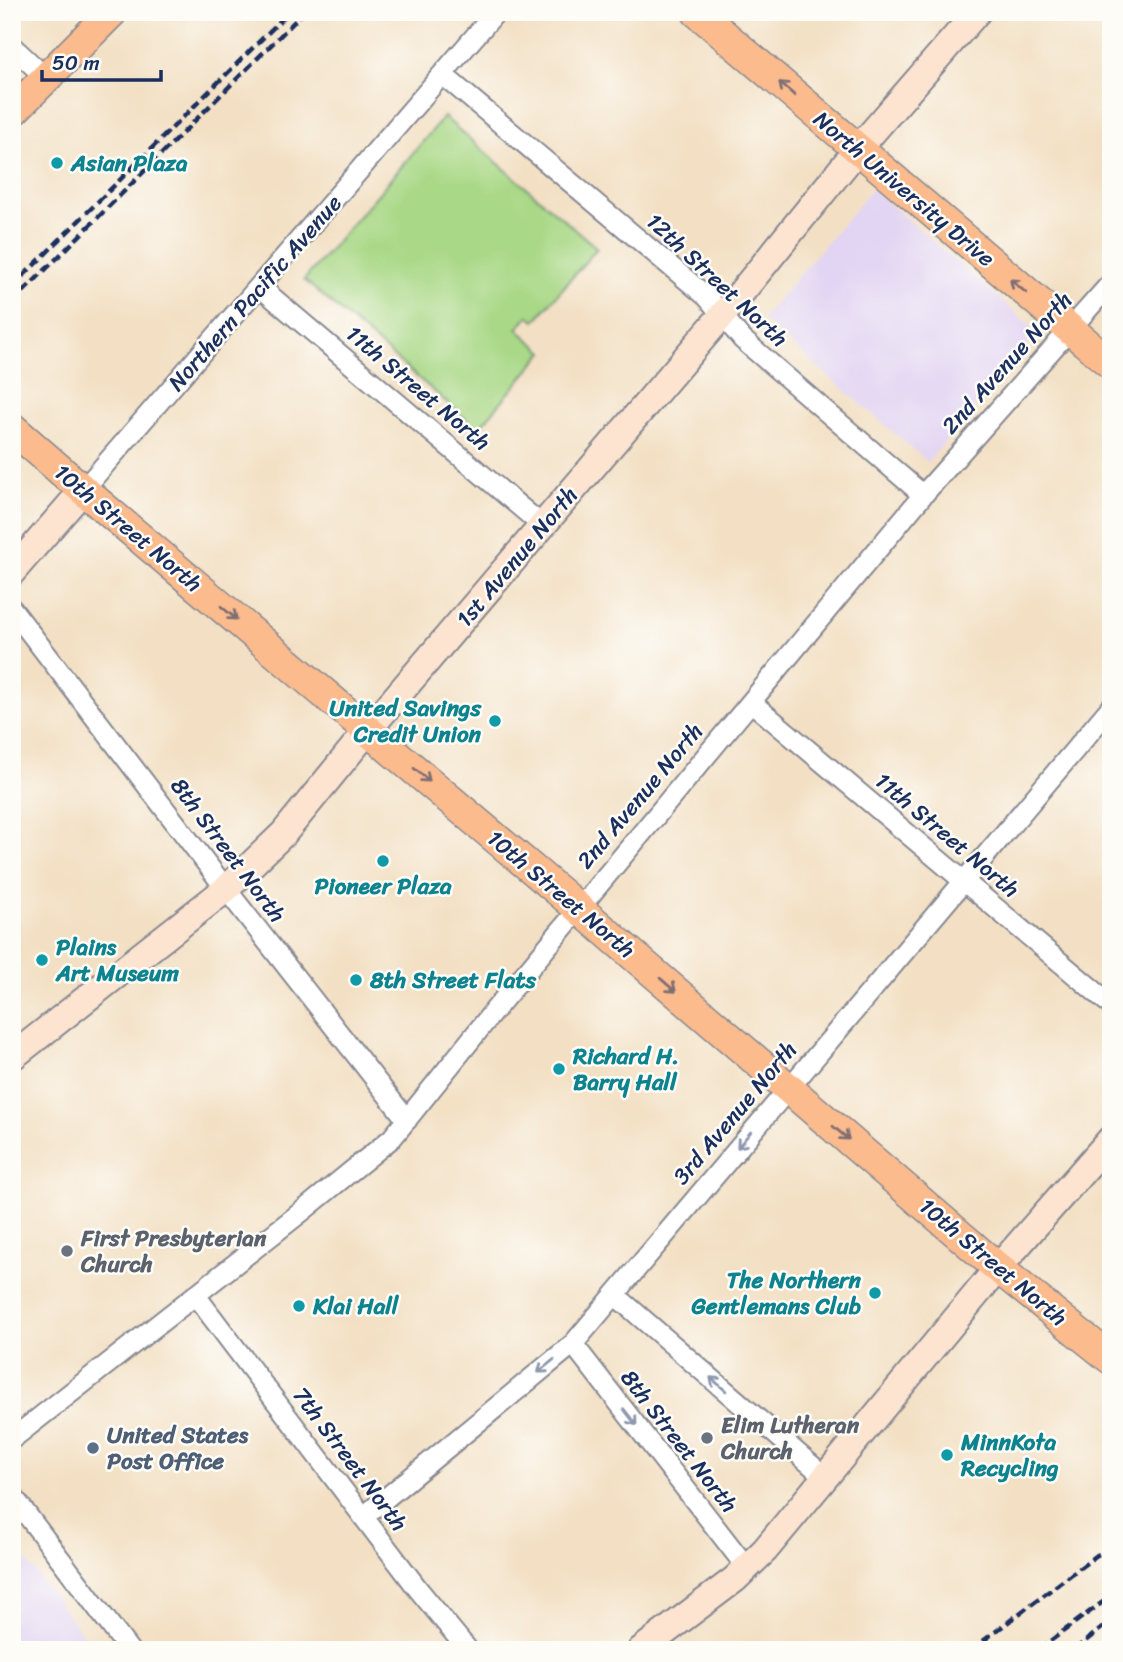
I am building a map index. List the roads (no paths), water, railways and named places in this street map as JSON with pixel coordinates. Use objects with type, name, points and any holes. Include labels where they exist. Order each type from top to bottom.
[{"type":"main road","points":[[12,112],[111,12]]},
{"type":"main road","name":"North University Drive","points":[[697,12],[1111,364]]},
{"type":"main road","name":"10th Street North","points":[[12,428],[83,491],[579,908],[998,1268],[1111,1359]]},
{"type":"street","name":"Northern Pacific Avenue","points":[[12,572],[496,12]]},
{"type":"street","name":"1st Avenue North","points":[[12,1057],[226,889],[284,833],[368,730],[544,527],[722,315],[857,150],[977,12]]},
{"type":"street","points":[[12,46],[46,78]]},
{"type":"street","name":"12th Street North","points":[[443,75],[707,297],[742,339],[923,495]]},
{"type":"street","name":"2nd Avenue North","points":[[12,1439],[196,1296],[392,1138],[579,908],[923,495],[1111,283]]},
{"type":"street","name":"11th Street North","points":[[260,287],[544,527]]},
{"type":"street","name":"8th Street North","points":[[12,610],[407,1120]]},
{"type":"street","name":"11th Street North","points":[[751,702],[1111,1005]]},
{"type":"street","name":"3rd Avenue North","points":[[363,1517],[573,1344],[1111,706]]},
{"type":"street","points":[[641,1650],[747,1569],[765,1550],[998,1268],[1111,1139]]},
{"type":"street","points":[[615,1295],[825,1477]]},
{"type":"street","name":"7th Street North","points":[[196,1296],[363,1517],[468,1650]]},
{"type":"street","name":"8th Street North","points":[[573,1344],[747,1569]]},
{"type":"street","points":[[12,1496],[129,1650]]},
{"type":"railway","points":[[12,287],[289,12]]},
{"type":"railway","points":[[12,303],[304,12]]},
{"type":"railway","points":[[983,1641],[1097,1555],[1111,1549]]},
{"type":"railway","points":[[1038,1650],[1111,1596]]},
{"type":"railway","points":[[1074,1650],[1111,1621]]},
{"type":"place","name":"Asian Plaza","points":[[57,163]]},
{"type":"place","name":"United Savings Credit Union","points":[[495,721]]},
{"type":"place","name":"Pioneer Plaza","points":[[383,861]]},
{"type":"place","name":"Plains Art Museum","points":[[42,960]]},
{"type":"place","name":"8th Street Flats","points":[[356,980]]},
{"type":"place","name":"Richard H. Barry Hall","points":[[559,1069]]},
{"type":"place","name":"First Presbyterian Church","points":[[67,1251]]},
{"type":"place","name":"The Northern Gentlemans Club","points":[[875,1293]]},
{"type":"place","name":"Klai Hall","points":[[299,1306]]},
{"type":"place","name":"Elim Lutheran Church","points":[[707,1438]]},
{"type":"place","name":"United States Post Office","points":[[93,1448]]},
{"type":"place","name":"MinnKota Recycling","points":[[947,1455]]}]
